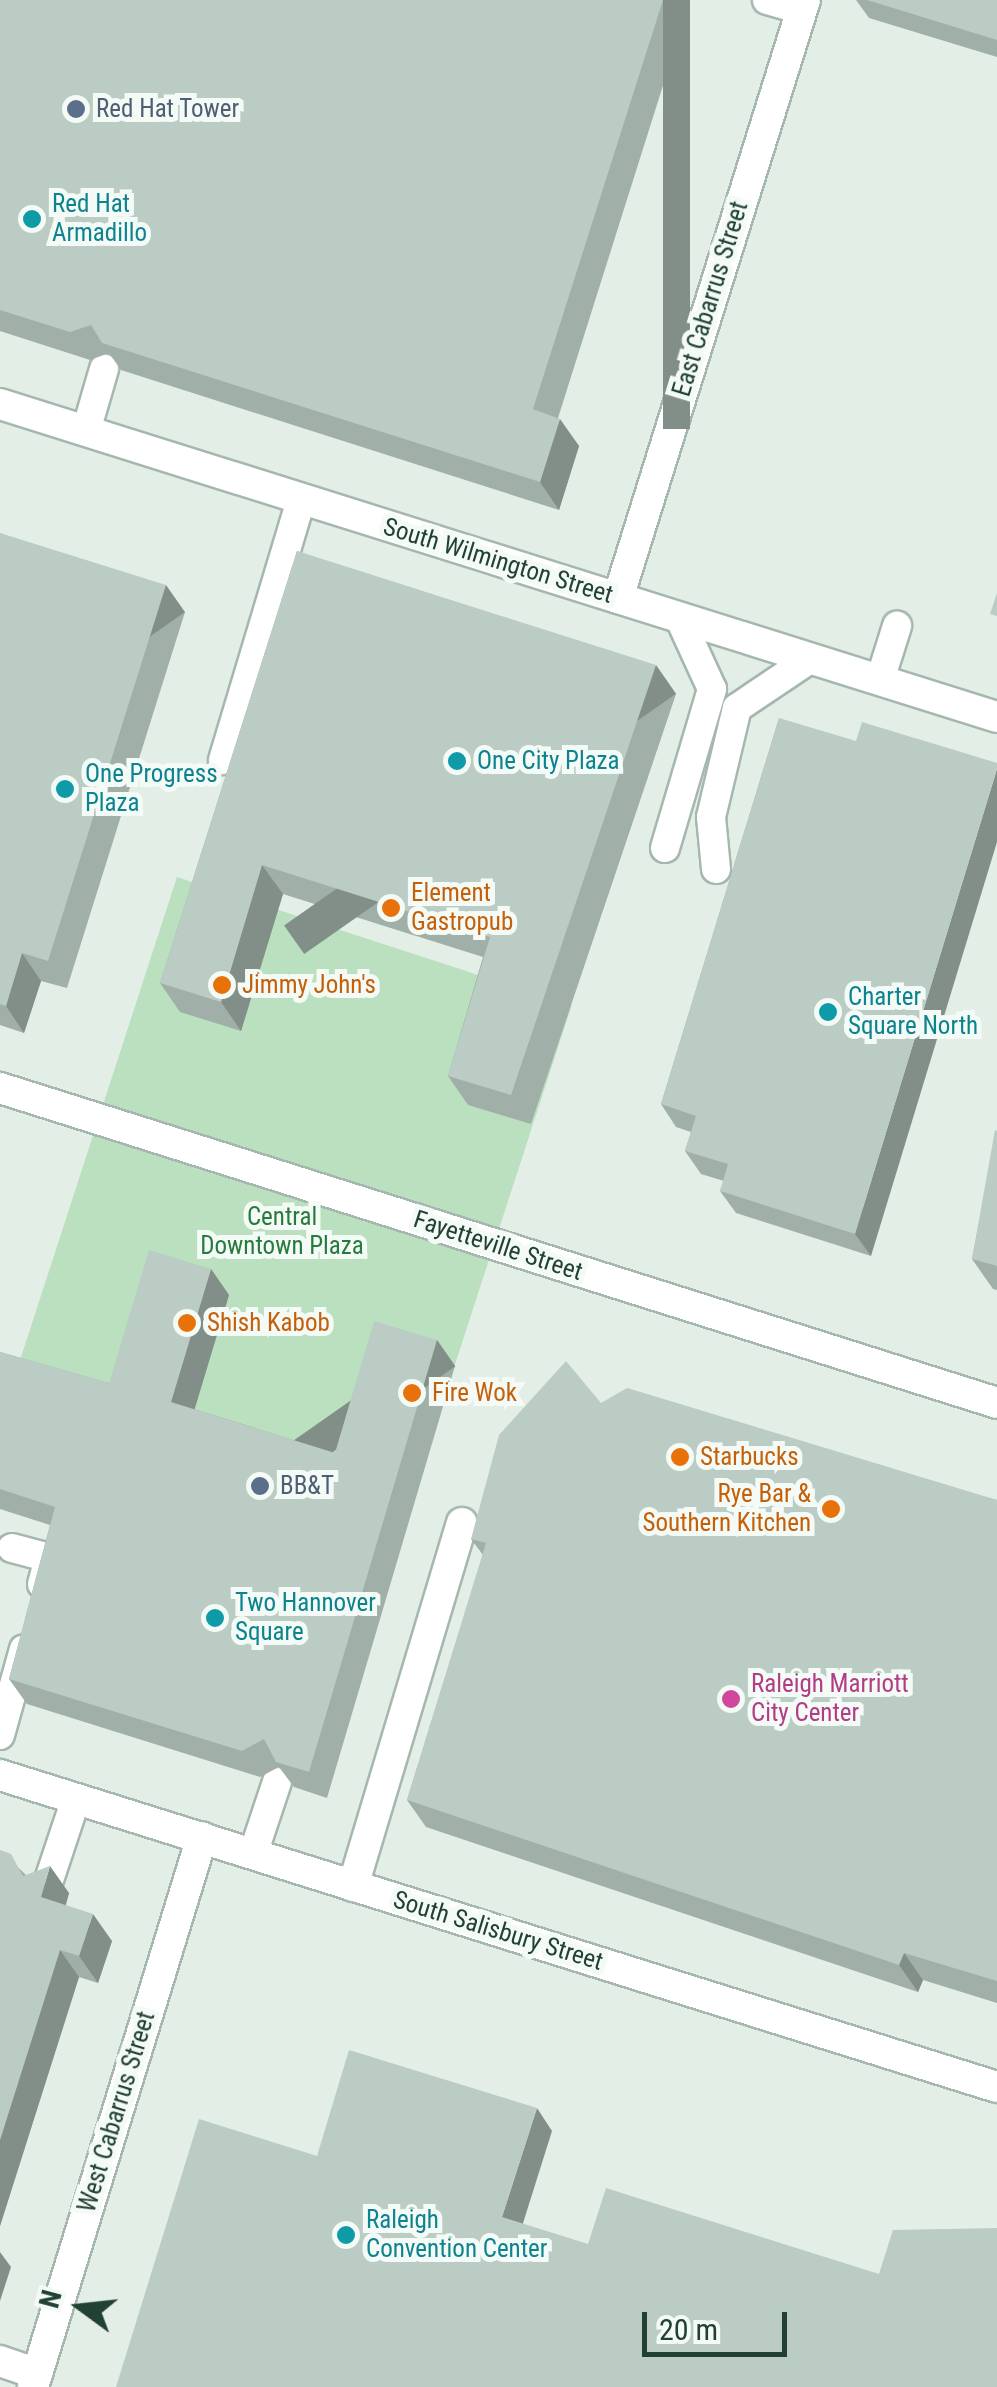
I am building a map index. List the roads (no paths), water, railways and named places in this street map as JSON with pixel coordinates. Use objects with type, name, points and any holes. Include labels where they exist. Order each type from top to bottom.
[{"type":"street","name":"East Cabarrus Street","points":[[618,598],[804,5]]},
{"type":"street","name":"South Wilmington Street","points":[[0,404],[997,717]]},
{"type":"street","name":"Fayetteville Street","points":[[0,1088],[997,1403]]},
{"type":"street","points":[[353,1886],[462,1523]]},
{"type":"street","name":"South Salisbury Street","points":[[0,1775],[997,2087]]},
{"type":"street","name":"West Cabarrus Street","points":[[35,2380],[202,1837]]},
{"type":"street","points":[[0,2361],[35,2380]]},
{"type":"lane","points":[[767,0],[804,5]]},
{"type":"lane","points":[[86,431],[104,368]]},
{"type":"lane","points":[[224,760],[302,500]]},
{"type":"lane","points":[[666,848],[712,688],[680,617]]},
{"type":"lane","points":[[880,680],[897,626]]},
{"type":"lane","points":[[716,869],[712,817],[738,708],[810,659]]},
{"type":"lane","points":[[0,1734],[49,1558],[12,1548]]},
{"type":"lane","points":[[253,1854],[277,1782]]},
{"type":"lane","points":[[47,1886],[76,1798]]},
{"type":"place","name":"Red Hat Tower","points":[[76,109]]},
{"type":"place","name":"Red Hat Armadillo","points":[[32,219]]},
{"type":"place","name":"One City Plaza","points":[[457,761]]},
{"type":"place","name":"One Progress Plaza","points":[[65,789]]},
{"type":"place","name":"Element Gastropub","points":[[391,908]]},
{"type":"place","name":"Jimmy John's","points":[[222,985]]},
{"type":"place","name":"Charter Square North","points":[[828,1012]]},
{"type":"place","name":"Shish Kabob","points":[[187,1323]]},
{"type":"place","name":"Fire Wok","points":[[412,1393]]},
{"type":"place","name":"Starbucks","points":[[680,1457]]},
{"type":"place","name":"BB&T","points":[[260,1486]]},
{"type":"place","name":"Rye Bar & Southern Kitchen","points":[[831,1509]]},
{"type":"place","name":"Two Hannover Square","points":[[215,1618]]},
{"type":"place","name":"Raleigh Marriott City Center","points":[[731,1699]]},
{"type":"place","name":"Raleigh Convention Center","points":[[346,2235]]},
{"type":"park label","name":"Central Downtown Plaza","points":[[282,1232]]}]
